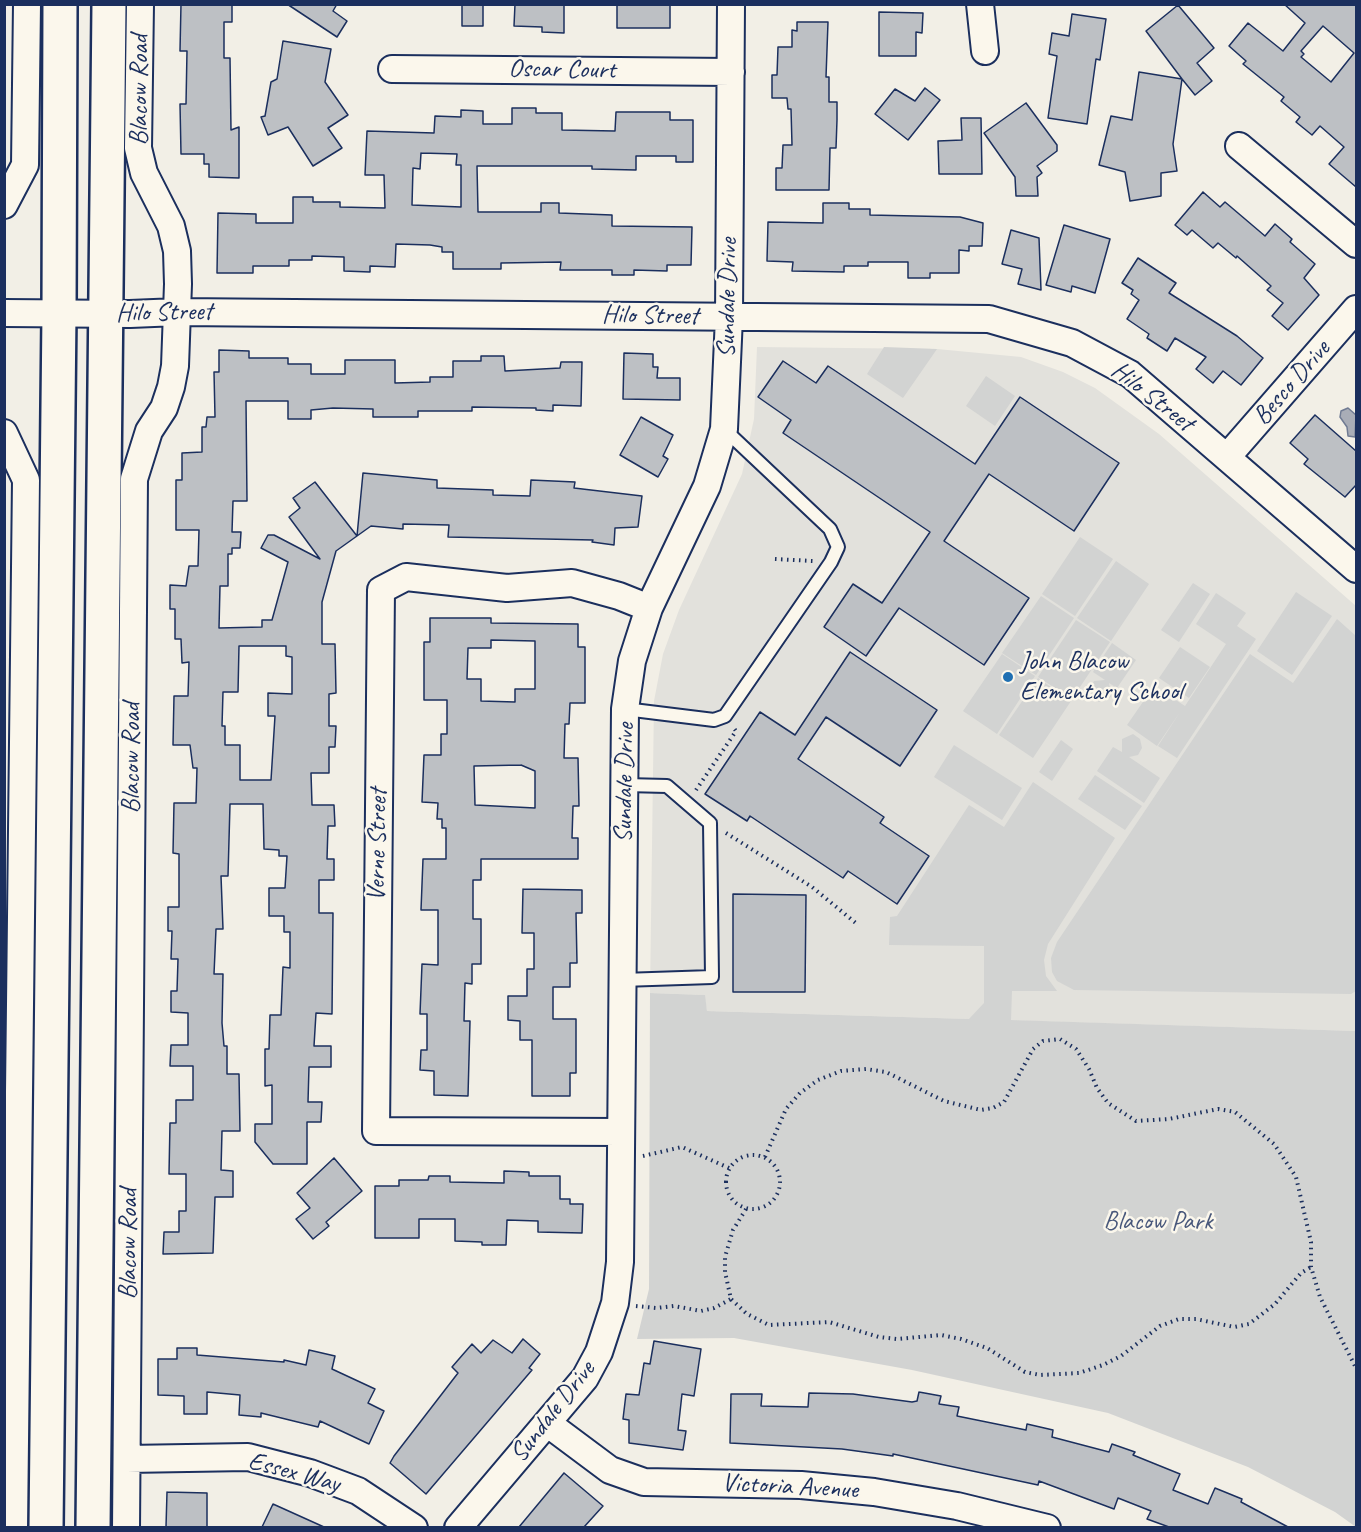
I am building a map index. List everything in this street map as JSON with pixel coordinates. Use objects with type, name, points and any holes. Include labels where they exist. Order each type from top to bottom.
[{"type":"main road","points":[[46,1527],[59,313],[60,4]]},
{"type":"main road","name":"Blacow Road","points":[[93,1527],[109,4]]},
{"type":"street","points":[[4,205],[25,165],[27,4]]},
{"type":"street","name":"Blacow Road","points":[[126,1527],[134,479],[149,431],[164,408],[171,387],[178,312],[177,251],[171,226],[144,172],[138,148],[140,4]]},
{"type":"street","name":"Sundale Drive","points":[[458,1527],[585,1378],[599,1352],[615,1303],[620,1262],[625,709],[632,661],[649,608],[707,486],[724,429],[729,317],[731,4]]},
{"type":"street","points":[[980,4],[984,51]]},
{"type":"street","name":"Oscar Court","points":[[392,69],[731,72]]},
{"type":"street","points":[[1239,146],[1356,244]]},
{"type":"street","name":"Besco Drive","points":[[1227,457],[1356,309]]},
{"type":"street","name":"Hilo Street","points":[[4,313],[178,312],[989,319],[1072,343],[1130,374],[1356,569]]},
{"type":"street","points":[[4,433],[26,480],[10,1470],[14,1527]]},
{"type":"street","name":"Verne Street","points":[[621,1144],[376,1131],[381,590],[406,578],[507,588],[572,583],[649,608]]},
{"type":"street","name":"Victoria Avenue","points":[[547,1423],[610,1470],[644,1482],[801,1485],[874,1492],[957,1506],[1047,1527]]},
{"type":"street","name":"Essex Way","points":[[127,1459],[248,1457],[310,1473],[358,1491],[414,1527]]},
{"type":"lane","points":[[625,709],[714,720],[725,716],[825,570],[838,547],[830,529],[724,429]]},
{"type":"lane","points":[[622,981],[712,976],[710,823],[667,786],[625,785]]},
{"type":"path","points":[[775,559],[812,560],[825,570]]},
{"type":"path","points":[[687,803],[736,731],[725,716]]},
{"type":"path","points":[[710,823],[812,887],[857,924]]},
{"type":"path","points":[[765,1157],[786,1109],[800,1093],[818,1080],[841,1071],[866,1069],[886,1072],[944,1101],[962,1107],[993,1108],[1004,1102],[1033,1049],[1043,1041],[1060,1040],[1076,1048],[1097,1088],[1108,1103],[1136,1121],[1170,1119],[1218,1109],[1235,1112],[1274,1144],[1296,1177],[1311,1242],[1311,1267],[1320,1297],[1356,1368]]},
{"type":"path","points":[[621,1144],[647,1156],[664,1149],[682,1148],[696,1151],[729,1168]]},
{"type":"path","points":[[758,1155],[765,1157],[778,1170],[780,1187],[777,1196],[764,1207],[746,1209],[738,1206],[727,1192],[725,1184],[729,1168],[741,1157],[758,1155]]},
{"type":"path","points":[[746,1209],[733,1230],[725,1257],[725,1272],[731,1299],[747,1314],[769,1325],[829,1322],[897,1340],[941,1335],[987,1348],[1025,1372],[1058,1376],[1079,1373],[1103,1365],[1121,1356],[1160,1326],[1179,1319],[1196,1319],[1234,1327],[1249,1324],[1275,1304],[1300,1273],[1311,1267]]},
{"type":"path","points":[[615,1303],[656,1308],[674,1306],[701,1311],[714,1308],[731,1299]]},
{"type":"shaded area","name":"John Blacow Elementary School","points":[[757,347],[937,349],[1021,357],[1063,372],[1095,388],[1159,434],[1356,606],[1356,1031],[707,1011],[704,995],[650,993],[654,701],[663,654],[679,610],[742,474],[754,419]]},
{"type":"shaded area","points":[[1348,408],[1356,415],[1355,437],[1348,436],[1347,427],[1340,417],[1341,411]]},
{"type":"green space","points":[[884,347],[937,349],[903,398],[867,374]]},
{"type":"green space","points":[[986,376],[1015,396],[995,426],[966,406]]},
{"type":"green space","points":[[1080,537],[1113,559],[1075,616],[1042,594]]},
{"type":"green space","points":[[1116,561],[1149,584],[1111,641],[1077,618]]},
{"type":"green space","points":[[1193,583],[1210,594],[1179,642],[1161,630]]},
{"type":"green space","points":[[1296,592],[1332,616],[1292,675],[1257,651]]},
{"type":"green space","points":[[1216,593],[1246,613],[1237,626],[1256,639],[1177,758],[1158,746],[1180,712],[1157,746],[1127,725],[1154,686],[1185,706],[1226,644],[1196,624]]},
{"type":"green space","points":[[1041,596],[1074,618],[1036,675],[1002,653]]},
{"type":"green space","points":[[1337,619],[1356,636],[1356,991],[1351,994],[1074,990],[1057,981],[1052,972],[1051,958],[1057,942],[1250,654],[1293,683]]},
{"type":"green space","points":[[1076,620],[1110,642],[1072,699],[1038,677]]},
{"type":"green space","points":[[1112,643],[1136,660],[1117,688],[1109,683],[1111,697],[1099,702],[1092,697],[1090,689],[1094,681],[1105,680],[1093,672]]},
{"type":"green space","points":[[1180,647],[1210,667],[1189,698],[1159,678]]},
{"type":"green space","points":[[1002,654],[1035,676],[997,734],[963,711]]},
{"type":"green space","points":[[1038,678],[1071,701],[1033,758],[999,735]]},
{"type":"green space","points":[[1133,734],[1140,739],[1142,748],[1138,755],[1129,757],[1160,778],[1144,803],[1097,771],[1113,747],[1122,752],[1122,739]]},
{"type":"green space","points":[[1061,740],[1073,749],[1052,781],[1039,772]]},
{"type":"green space","points":[[954,745],[1022,788],[1002,820],[934,777]]},
{"type":"green space","points":[[1095,775],[1142,806],[1125,830],[1078,799]]},
{"type":"green space","name":"Blacow Park","points":[[1033,782],[1115,838],[1048,944],[1044,960],[1046,976],[1057,991],[1012,991],[1011,1020],[1356,1031],[1356,1527],[1335,1512],[1248,1467],[1108,1413],[912,1370],[734,1338],[637,1339],[649,1289],[650,993],[705,995],[707,1011],[969,1019],[984,1003],[984,946],[889,945],[890,917],[897,916],[969,805],[1004,827]]},
{"type":"building","points":[[181,4],[232,4],[232,22],[224,22],[224,58],[230,58],[231,130],[239,127],[239,178],[209,177],[209,164],[204,164],[204,154],[181,154],[180,104],[186,104],[187,51],[180,51]]},
{"type":"building","points":[[287,4],[337,4],[333,11],[347,21],[337,37]]},
{"type":"building","points":[[462,4],[483,4],[483,26],[462,26]]},
{"type":"building","points":[[515,4],[564,4],[564,33],[542,32],[542,27],[514,26]]},
{"type":"building","points":[[617,4],[670,4],[670,28],[617,28]]},
{"type":"building","points":[[1284,4],[1356,4],[1356,187],[1329,164],[1344,147],[1320,126],[1312,135],[1296,122],[1300,117],[1281,101],[1284,97],[1243,64],[1246,61],[1229,46],[1248,23],[1283,51],[1305,23]],"holes":[[[1323,26],[1354,53],[1331,82],[1301,57],[1304,54],[1301,51]]]},
{"type":"building","points":[[1178,5],[1214,48],[1197,63],[1212,81],[1195,95],[1146,31]]},
{"type":"building","points":[[879,12],[923,13],[922,33],[916,32],[916,56],[879,56]]},
{"type":"building","points":[[1072,14],[1106,19],[1100,60],[1096,59],[1087,124],[1048,118],[1057,56],[1049,54],[1052,33],[1069,36]]},
{"type":"building","points":[[797,22],[828,22],[826,77],[829,77],[829,102],[837,102],[836,148],[830,148],[829,190],[776,190],[776,168],[782,168],[783,145],[792,145],[791,109],[788,109],[787,98],[772,98],[772,75],[777,75],[778,47],[792,47],[792,30],[797,31]]},
{"type":"building","points":[[283,41],[331,49],[325,82],[348,115],[328,128],[342,148],[313,166],[288,127],[268,135],[261,117],[265,116],[271,82],[277,79]]},
{"type":"building","points":[[1139,72],[1182,79],[1173,144],[1177,171],[1161,173],[1161,196],[1130,201],[1125,172],[1099,165],[1111,116],[1132,120]]},
{"type":"building","points":[[925,88],[940,100],[908,140],[875,114],[895,89],[915,101]]},
{"type":"building","points":[[1026,103],[1057,145],[1057,151],[1037,166],[1042,173],[1037,177],[1038,196],[1016,196],[1015,177],[984,133]]},
{"type":"building","points":[[512,108],[536,108],[536,113],[562,113],[562,130],[615,131],[616,112],[670,112],[670,120],[693,120],[693,162],[676,162],[676,156],[636,156],[636,170],[592,169],[592,166],[477,166],[478,212],[541,212],[541,203],[559,203],[559,213],[612,215],[612,226],[692,227],[691,265],[667,265],[667,271],[634,270],[634,275],[612,275],[612,270],[560,270],[561,262],[501,263],[501,269],[453,269],[453,252],[442,252],[442,247],[396,244],[395,267],[370,266],[370,272],[344,271],[344,257],[312,256],[312,260],[289,260],[289,266],[253,266],[253,273],[217,273],[218,213],[256,214],[256,223],[293,223],[293,197],[313,197],[313,202],[340,202],[340,207],[385,208],[384,175],[365,175],[367,131],[434,133],[435,116],[461,117],[461,110],[483,111],[483,124],[512,124]],"holes":[[[421,153],[457,154],[456,165],[461,165],[461,207],[412,205],[413,168],[420,169]]]},
{"type":"building","points":[[961,118],[981,118],[982,174],[939,174],[938,141],[962,140]]},
{"type":"building","points":[[1203,192],[1220,207],[1225,202],[1265,236],[1275,224],[1292,239],[1290,242],[1315,264],[1304,278],[1319,295],[1288,330],[1272,316],[1283,303],[1267,290],[1271,286],[1237,256],[1236,258],[1218,243],[1213,248],[1192,230],[1187,235],[1175,225]]},
{"type":"building","points":[[823,203],[849,203],[849,209],[870,209],[870,215],[960,217],[983,223],[982,246],[969,246],[969,251],[959,250],[959,273],[930,273],[930,278],[908,278],[908,262],[868,262],[868,266],[844,266],[844,272],[792,271],[793,262],[767,261],[768,222],[823,223]]},
{"type":"building","points":[[1064,225],[1110,239],[1095,293],[1072,286],[1071,292],[1046,285]]},
{"type":"building","points":[[1011,230],[1039,238],[1041,290],[1018,284],[1022,269],[1002,264]]},
{"type":"building","points":[[1138,258],[1176,283],[1169,293],[1237,336],[1263,358],[1241,385],[1223,371],[1213,383],[1196,369],[1206,357],[1175,338],[1167,351],[1147,338],[1149,334],[1127,319],[1139,300],[1131,294],[1133,290],[1122,283]]},
{"type":"building","points":[[219,350],[249,351],[249,358],[288,358],[288,364],[311,364],[311,374],[345,374],[345,360],[395,360],[395,383],[430,382],[430,377],[453,377],[453,361],[481,361],[481,356],[504,356],[505,371],[560,368],[561,362],[582,362],[581,406],[553,405],[553,411],[536,410],[536,408],[472,407],[472,411],[418,411],[418,417],[373,417],[373,409],[333,408],[311,410],[311,419],[288,419],[288,401],[246,401],[247,501],[233,501],[232,532],[241,532],[240,548],[232,548],[232,554],[228,554],[228,586],[220,586],[219,628],[262,627],[262,620],[272,620],[288,562],[261,548],[268,535],[274,535],[320,559],[289,517],[300,508],[293,498],[315,482],[357,536],[336,551],[322,602],[322,644],[335,644],[336,693],[329,694],[329,726],[336,726],[335,747],[329,747],[329,773],[311,773],[312,805],[334,805],[335,826],[328,826],[327,859],[334,859],[334,880],[319,880],[319,913],[333,913],[332,1014],[316,1013],[314,1046],[331,1046],[331,1067],[309,1067],[308,1102],[322,1102],[321,1122],[307,1122],[307,1164],[273,1164],[255,1142],[255,1124],[272,1124],[272,1085],[265,1086],[265,1049],[269,1049],[270,1015],[281,1015],[283,967],[290,968],[290,932],[284,932],[284,916],[269,916],[269,888],[285,888],[287,856],[279,856],[279,850],[264,849],[263,804],[230,804],[228,876],[221,876],[223,929],[216,929],[214,974],[223,974],[222,1023],[224,1046],[227,1046],[227,1074],[239,1074],[240,1131],[222,1131],[221,1170],[233,1171],[233,1197],[215,1197],[213,1253],[163,1254],[164,1232],[179,1232],[179,1211],[186,1211],[186,1174],[169,1174],[170,1123],[176,1123],[176,1100],[193,1100],[193,1066],[170,1066],[171,1045],[188,1045],[188,1013],[171,1012],[171,991],[177,991],[178,959],[171,959],[172,931],[168,931],[168,907],[179,907],[179,854],[173,853],[174,803],[196,803],[197,768],[193,768],[190,745],[173,745],[174,696],[188,696],[189,662],[182,663],[181,639],[175,639],[175,609],[170,609],[170,585],[186,586],[189,566],[198,566],[199,530],[176,530],[176,480],[182,480],[182,453],[202,452],[202,427],[206,427],[207,417],[215,417],[214,372],[219,372]],"holes":[[[239,646],[286,646],[286,656],[292,657],[292,694],[268,693],[268,716],[275,716],[271,780],[240,780],[240,745],[225,745],[225,726],[222,726],[223,692],[238,692]]]},
{"type":"building","points":[[624,353],[653,354],[653,367],[658,367],[657,378],[680,378],[680,400],[623,399]]},
{"type":"building","points":[[783,361],[816,383],[828,366],[975,464],[1020,397],[1119,463],[1074,531],[989,474],[944,541],[1029,598],[984,665],[899,608],[866,656],[824,627],[853,584],[882,603],[930,532],[783,433],[791,420],[758,397]]},
{"type":"building","points":[[1315,415],[1356,451],[1356,485],[1345,497],[1304,464],[1308,459],[1290,443]]},
{"type":"building","points":[[641,417],[673,435],[663,456],[668,459],[658,477],[620,455]]},
{"type":"building","points":[[363,473],[437,480],[437,488],[493,490],[493,495],[530,496],[531,480],[575,482],[574,488],[642,496],[638,527],[615,528],[614,545],[592,542],[593,540],[448,537],[449,525],[403,524],[403,529],[371,526],[357,536]]},
{"type":"building","points":[[430,618],[491,618],[491,623],[578,624],[578,647],[585,647],[585,703],[570,703],[569,724],[565,724],[564,758],[578,758],[579,806],[573,806],[572,838],[578,838],[578,859],[481,859],[481,880],[473,880],[473,919],[481,919],[481,964],[472,964],[472,984],[465,983],[464,1021],[470,1021],[468,1096],[434,1095],[434,1071],[420,1070],[421,1050],[427,1050],[427,1014],[420,1014],[422,964],[438,965],[438,910],[421,910],[423,859],[446,859],[446,828],[442,828],[442,819],[437,819],[438,803],[422,802],[424,755],[441,755],[441,734],[447,734],[447,700],[424,700],[424,642],[430,642]],"holes":[[[491,640],[535,641],[535,689],[515,689],[515,702],[481,701],[481,679],[467,679],[468,648],[491,648]],[[521,765],[535,771],[535,808],[475,805],[474,766]]]},
{"type":"building","points":[[850,652],[937,710],[900,766],[826,717],[798,759],[884,817],[880,823],[929,856],[897,904],[848,871],[843,878],[750,816],[747,821],[705,794],[760,712],[795,735]]},
{"type":"building","points":[[523,889],[582,890],[582,913],[576,913],[577,963],[570,963],[570,987],[553,987],[553,1019],[576,1019],[576,1073],[570,1073],[570,1096],[532,1096],[532,1040],[520,1040],[520,1021],[508,1020],[508,996],[527,996],[527,969],[534,969],[534,933],[522,933]]},
{"type":"building","points":[[733,894],[806,895],[805,992],[733,992]]},
{"type":"building","points":[[334,1158],[362,1191],[326,1222],[329,1226],[313,1239],[296,1219],[310,1208],[297,1193]]},
{"type":"building","points":[[504,1171],[529,1172],[529,1176],[560,1176],[560,1199],[570,1199],[570,1204],[583,1204],[582,1233],[538,1232],[538,1221],[507,1220],[506,1245],[482,1245],[482,1242],[455,1241],[455,1219],[419,1219],[419,1238],[375,1238],[375,1186],[399,1186],[399,1180],[428,1180],[429,1176],[450,1176],[450,1182],[504,1183]]},
{"type":"building","points":[[523,1339],[540,1354],[529,1368],[532,1370],[426,1494],[390,1463],[394,1456],[458,1373],[452,1367],[472,1344],[481,1353],[493,1340],[512,1353]]},
{"type":"building","points":[[654,1341],[701,1349],[694,1396],[682,1394],[678,1430],[686,1431],[683,1450],[629,1443],[629,1420],[623,1419],[626,1394],[639,1395],[644,1363],[650,1364]]},
{"type":"building","points":[[177,1348],[197,1348],[197,1355],[284,1362],[284,1360],[306,1365],[309,1350],[335,1356],[332,1369],[375,1389],[368,1403],[384,1411],[369,1444],[320,1421],[318,1427],[261,1413],[261,1417],[239,1415],[240,1395],[207,1392],[207,1414],[184,1414],[184,1396],[158,1395],[158,1359],[177,1359]]},
{"type":"building","points":[[919,1392],[941,1396],[939,1404],[959,1407],[957,1416],[1026,1430],[1027,1424],[1053,1430],[1052,1437],[1109,1452],[1112,1444],[1135,1452],[1133,1455],[1180,1474],[1173,1490],[1208,1504],[1215,1488],[1242,1499],[1241,1502],[1288,1527],[1169,1527],[1147,1519],[1151,1511],[1118,1498],[1114,1509],[1039,1481],[1038,1485],[893,1454],[893,1456],[842,1449],[730,1443],[731,1394],[762,1394],[761,1406],[808,1407],[809,1393],[853,1394],[912,1402],[917,1401]]},
{"type":"building","points":[[564,1473],[603,1506],[584,1527],[519,1527]]},
{"type":"building","points":[[167,1492],[207,1493],[207,1527],[166,1527]]},
{"type":"building","points":[[273,1504],[324,1527],[262,1527]]},
{"type":"place","name":"John Blacow Elementary School","points":[[1008,677]]}]
